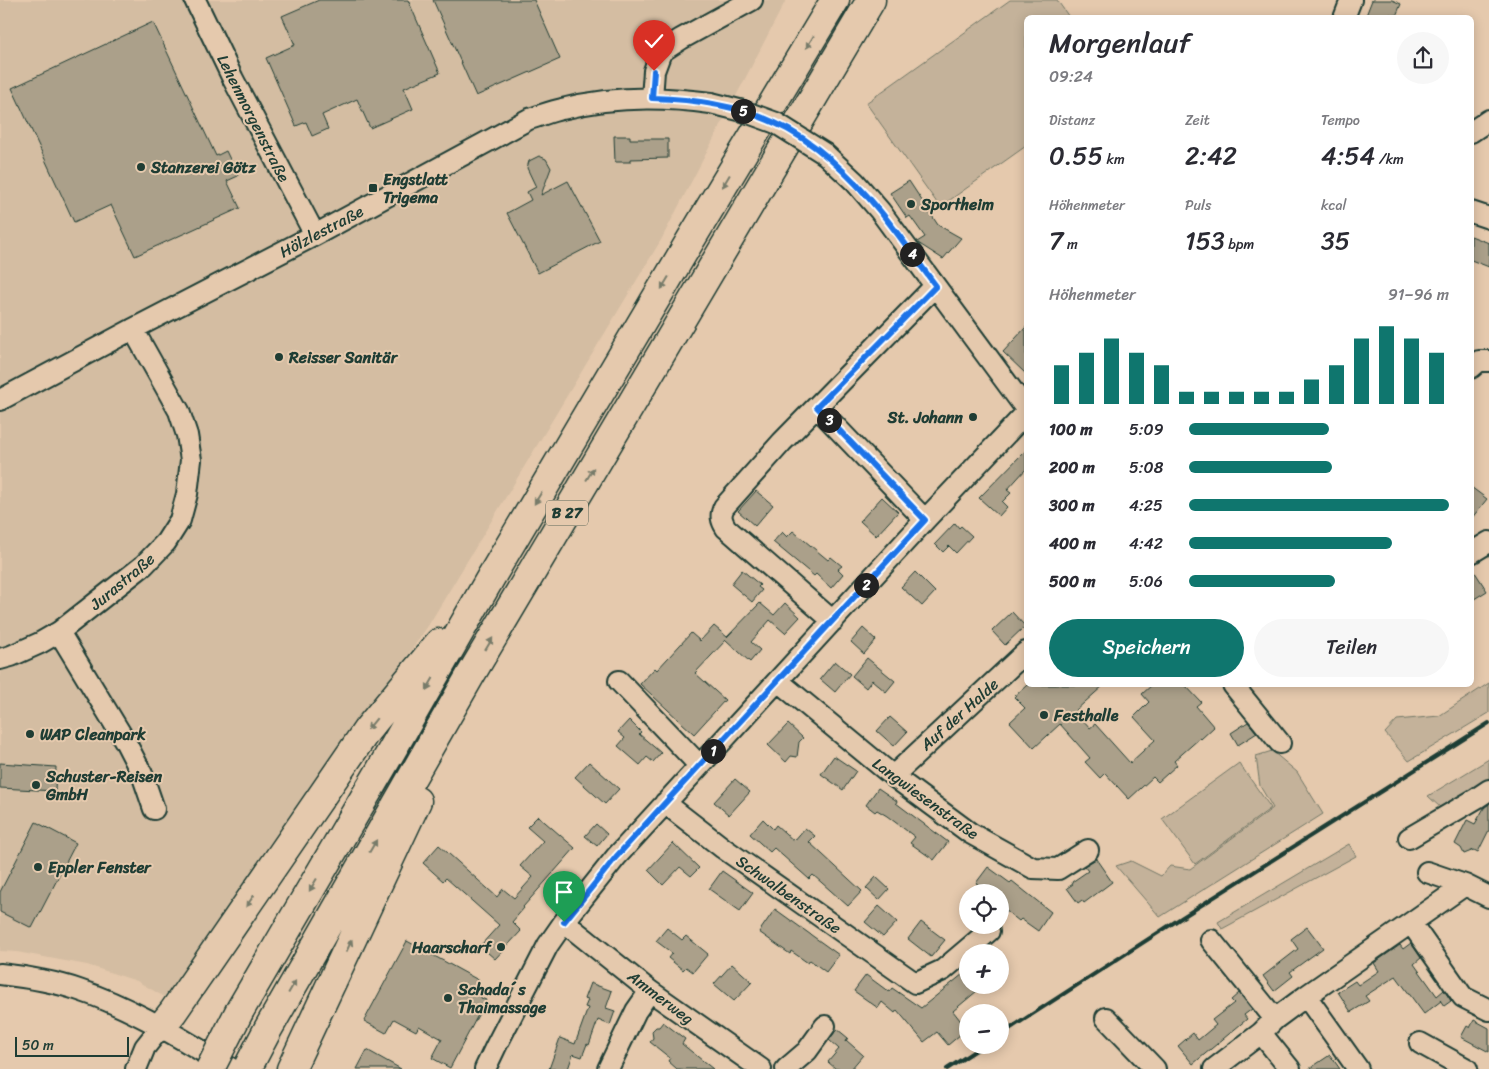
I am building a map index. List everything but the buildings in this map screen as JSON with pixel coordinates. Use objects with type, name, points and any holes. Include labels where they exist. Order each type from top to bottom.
[{"type":"highway","name":"B 27","points":[[210,1069],[240,1010],[491,577],[835,0]]},
{"type":"highway","name":"B 27","points":[[248,1069],[268,1029],[470,676],[870,0]]},
{"type":"highway","points":[[161,1027],[367,730],[491,577]]},
{"type":"highway","points":[[291,1069],[449,734],[470,676]]},
{"type":"street","name":"Lehenmorgenstraße","points":[[194,0],[315,235]]},
{"type":"street","points":[[652,98],[654,71],[662,52],[681,39],[752,0]]},
{"type":"street","points":[[1345,15],[1351,0]]},
{"type":"street","name":"Hölzlestraße","points":[[0,400],[315,235],[529,120],[561,109],[593,103],[623,98],[652,98],[682,99],[711,103],[743,111],[776,123],[825,154],[855,182],[880,211],[1024,408]]},
{"type":"street","points":[[1474,130],[1489,120]]},
{"type":"street","points":[[1474,213],[1489,218]]},
{"type":"street","points":[[833,621],[726,528],[722,521],[721,513],[724,507],[762,464],[936,286]]},
{"type":"street","name":"Jurastraße","points":[[0,659],[40,643],[59,632],[144,565],[166,542],[180,520],[187,494],[191,460],[187,435],[178,412],[133,329]]},
{"type":"street","points":[[1474,365],[1479,360],[1489,361]]},
{"type":"street","points":[[817,407],[925,520]]},
{"type":"street","points":[[485,1069],[544,954],[564,922],[616,857],[1024,413]]},
{"type":"street","points":[[1474,551],[1489,542]]},
{"type":"street","points":[[59,632],[125,741],[142,774],[154,810]]},
{"type":"street","name":"Auf der Halde","points":[[893,776],[1024,654]]},
{"type":"street","points":[[619,681],[700,765]]},
{"type":"street","name":"Langwiesenstraße","points":[[778,681],[893,776],[970,833],[1033,868],[1058,869],[1088,850]]},
{"type":"street","points":[[1236,687],[1280,743]]},
{"type":"street","points":[[1409,838],[1489,790]]},
{"type":"street","name":"Schwalbenstraße","points":[[665,803],[723,848],[915,983],[943,970],[985,934]]},
{"type":"street","points":[[1427,872],[1465,885],[1489,897]]},
{"type":"street","points":[[1214,1069],[1306,996],[1465,885]]},
{"type":"street","name":"Ammerweg","points":[[564,922],[650,991],[761,1069]]},
{"type":"street","points":[[1411,923],[1463,997],[1489,1010]]},
{"type":"street","points":[[1211,940],[1268,1026],[1290,1069]]},
{"type":"street","points":[[0,974],[36,978],[79,990],[114,1004],[161,1027],[232,1069]]},
{"type":"street","points":[[608,1069],[636,1011],[650,991]]},
{"type":"street","points":[[1306,996],[1358,1069]]},
{"type":"street","points":[[1106,1018],[1155,1069]]},
{"type":"street","points":[[786,1069],[806,1051],[825,1026]]},
{"type":"street","points":[[136,1069],[145,1047],[161,1027]]},
{"type":"street","points":[[1420,1043],[1466,1069]]},
{"type":"shaded area","points":[[0,0],[786,0],[661,240],[428,626],[168,999],[137,981],[87,965],[17,952],[0,951]]},
{"type":"shaded area","points":[[1010,0],[1057,0],[1068,15],[1024,15],[1024,147],[940,207],[866,103]]},
{"type":"shaded area","points":[[1489,683],[1489,713],[1409,761],[1385,733],[1397,720],[1439,716]]},
{"type":"shaded area","points":[[1272,751],[1297,772],[1323,814],[1160,917],[1116,866],[1131,861],[1161,876],[1170,866],[1190,869],[1273,808],[1260,786],[1256,756]]},
{"type":"shaded area","points":[[1489,759],[1489,778],[1441,808],[1428,796]]},
{"type":"shaded area","points":[[1239,763],[1271,808],[1195,864],[1162,819]]},
{"type":"shaded area","points":[[1349,844],[1356,856],[1222,929],[1218,922]]},
{"type":"railway","points":[[1009,1029],[1489,723]]},
{"type":"railway","points":[[947,1069],[970,1054]]},
{"type":"place","name":"Stanzerei Götz","points":[[141,167]]},
{"type":"place","name":"Engstlatt Trigema","points":[[373,188]]},
{"type":"place","name":"Sportheim","points":[[911,204]]},
{"type":"place","name":"Reisser Sanitär","points":[[279,357]]},
{"type":"place","name":"St. Johann","points":[[973,417]]},
{"type":"place","name":"Festhalle","points":[[1044,715]]},
{"type":"place","name":"WAP Cleanpark","points":[[30,734]]},
{"type":"place","name":"Schuster-Reisen GmbH","points":[[36,785]]},
{"type":"place","name":"Eppler Fenster","points":[[38,867]]},
{"type":"place","name":"Haarscharf","points":[[501,947]]},
{"type":"place","name":"Schada´s Thaimassage","points":[[448,998]]},
{"type":"route","points":[[564,922],[616,857],[925,520],[817,407],[936,286],[880,211],[855,182],[825,154],[776,123],[743,111],[711,103],[682,99],[652,98],[654,71]]}]
